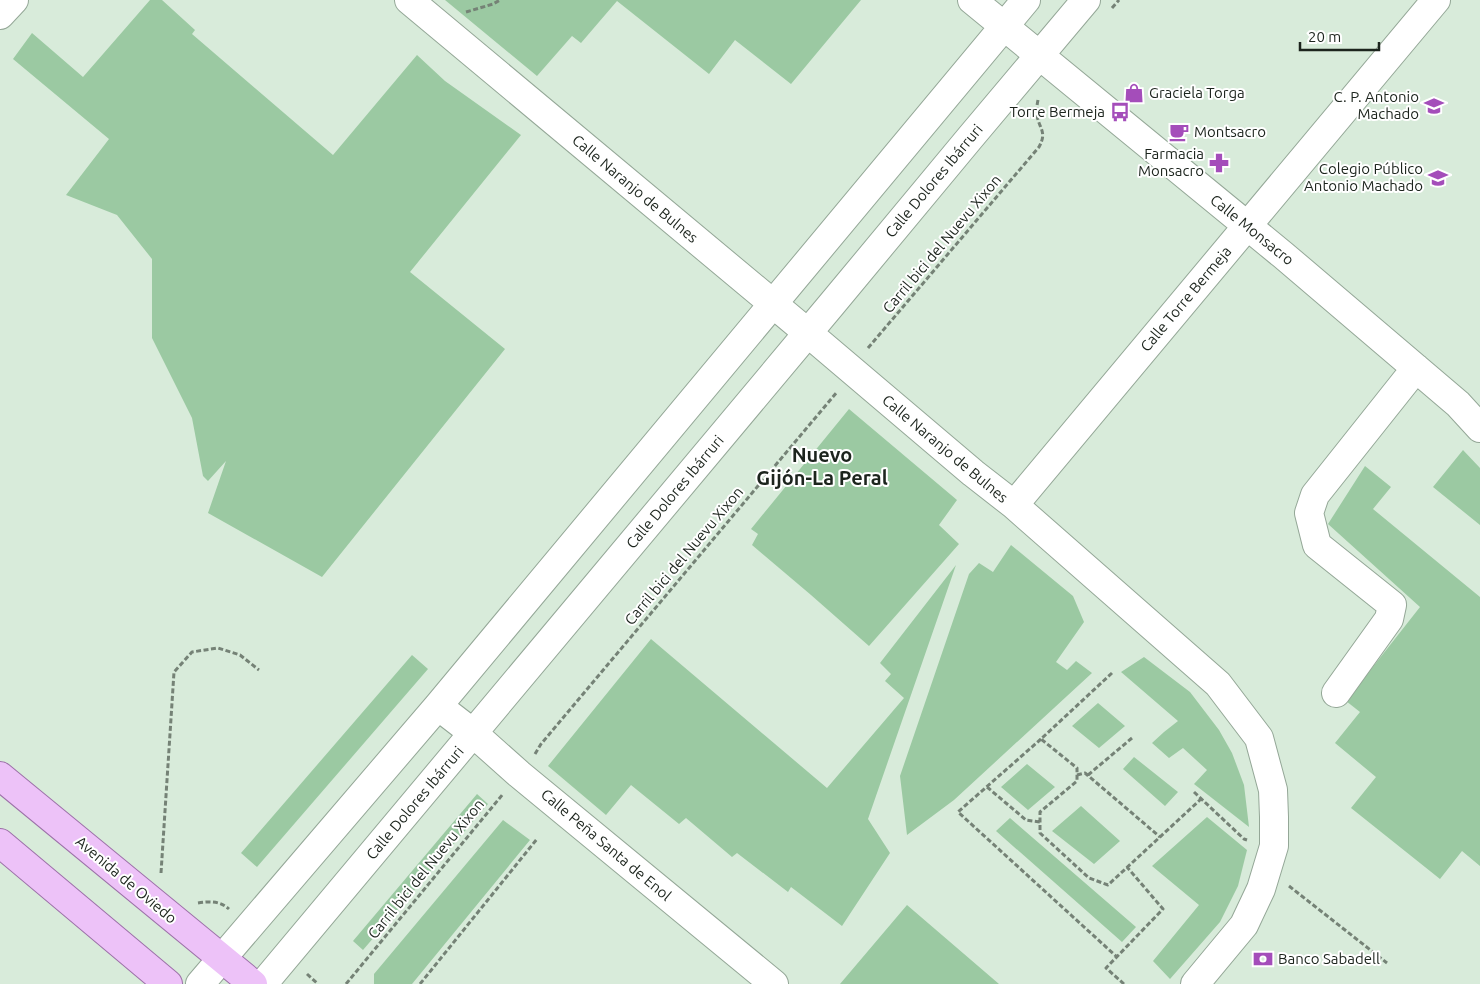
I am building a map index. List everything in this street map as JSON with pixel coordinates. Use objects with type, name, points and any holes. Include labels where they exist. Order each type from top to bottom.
[{"type":"main road","name":"Avenida de Oviedo","points":[[0,776],[252,984]]},
{"type":"main road","points":[[0,843],[168,984]]},
{"type":"street","points":[[0,15],[14,0]]},
{"type":"street","name":"Calle Naranjo de Bulnes","points":[[409,0],[1014,506],[1218,684],[1259,738],[1272,790],[1274,846],[1261,889],[1244,925],[1196,984]]},
{"type":"street","name":"Calle Monsacro","points":[[972,0],[1416,368],[1458,404],[1480,428]]},
{"type":"street","points":[[200,984],[438,706],[1026,0]]},
{"type":"street","name":"Calle Torre Bermeja","points":[[1014,506],[1436,0]]},
{"type":"street","name":"Calle Dolores Ibárruri","points":[[263,984],[1039,56],[1096,8]]},
{"type":"street","points":[[1336,693],[1389,619],[1392,605],[1317,545],[1309,513],[1315,495],[1416,368]]},
{"type":"street","name":"Calle Peña Santa de Enol","points":[[438,706],[774,984]]},
{"type":"path","points":[[461,16],[500,0]]},
{"type":"path","points":[[1096,8],[1119,0]]},
{"type":"path","name":"Carril bici del Nuevu Xixon","points":[[346,984],[519,774],[541,744],[836,392],[874,340],[1039,147],[1044,139],[1037,114],[1038,96],[1046,88],[1054,88],[1064,76]]},
{"type":"path","points":[[158,906],[174,672],[192,652],[218,648],[240,655],[259,670]]},
{"type":"path","points":[[1112,672],[1041,739],[958,812],[1117,957]]},
{"type":"path","points":[[1088,775],[1132,738]]},
{"type":"path","points":[[1041,739],[1077,768],[1078,781],[1040,812],[1040,833],[1089,878],[1108,884],[1201,799]]},
{"type":"path","points":[[1077,775],[1085,773],[1088,775],[1160,837]]},
{"type":"path","points":[[987,787],[1026,820],[1040,822]]},
{"type":"path","points":[[1194,792],[1244,839]]},
{"type":"path","points":[[420,984],[537,839]]},
{"type":"path","points":[[1124,984],[1106,968],[1163,909],[1126,867]]},
{"type":"path","points":[[1288,886],[1387,963]]},
{"type":"green space","points":[[150,0],[162,0],[195,30],[192,34],[333,155],[417,55],[445,81],[521,135],[410,272],[505,349],[322,577],[208,513],[226,461],[208,481],[203,476],[192,418],[152,338],[152,259],[117,215],[66,195],[109,139],[13,59],[32,33],[83,77]]},
{"type":"green space","points":[[445,0],[861,0],[791,84],[735,40],[709,74],[617,1],[581,43],[572,36],[537,76]]},
{"type":"green space","points":[[849,409],[957,500],[939,525],[959,544],[869,646],[752,545],[758,534],[751,529]]},
{"type":"green space","points":[[1463,450],[1480,468],[1480,525],[1433,487]]},
{"type":"green space","points":[[1365,466],[1391,487],[1373,509],[1480,597],[1480,866],[1462,851],[1440,879],[1351,808],[1376,777],[1335,743],[1360,712],[1346,701],[1420,607],[1328,524]]},
{"type":"green space","points":[[1011,545],[1073,596],[1084,622],[1056,662],[1067,670],[1076,661],[1092,673],[954,800],[907,835],[900,776],[969,574],[979,563],[993,572]]},
{"type":"green space","points":[[956,565],[868,819],[890,853],[842,926],[791,887],[788,892],[737,853],[732,857],[686,818],[679,824],[631,785],[606,815],[548,766],[651,639],[827,788],[904,698],[885,681],[891,674],[880,663]]},
{"type":"green space","points":[[412,655],[428,669],[257,867],[241,853]]},
{"type":"green space","points":[[1144,657],[1190,692],[1219,730],[1232,753],[1244,785],[1249,827],[1194,784],[1207,770],[1183,748],[1169,758],[1152,743],[1178,721],[1121,672]]},
{"type":"green space","points":[[1098,703],[1125,726],[1099,748],[1072,726]]},
{"type":"green space","points":[[1134,757],[1178,792],[1165,806],[1123,769]]},
{"type":"green space","points":[[1027,764],[1055,787],[1028,810],[1001,787]]},
{"type":"green space","points":[[477,794],[488,804],[363,950],[353,941]]},
{"type":"green space","points":[[1081,806],[1120,841],[1094,864],[1052,831]]},
{"type":"green space","points":[[1207,817],[1247,850],[1238,886],[1220,922],[1170,979],[1153,961],[1199,905],[1152,866]]},
{"type":"green space","points":[[1010,818],[1136,927],[1122,942],[996,831]]},
{"type":"green space","points":[[503,820],[530,840],[412,984],[374,984],[374,974]]},
{"type":"green space","points":[[907,905],[999,984],[840,984]]},
{"type":"place","name":"Graciela Torga","points":[[1134,93]]},
{"type":"place","name":"C. P. Antonio Machado","points":[[1434,106]]},
{"type":"place","name":"Torre Bermeja","points":[[1120,112]]},
{"type":"place","name":"Montsacro","points":[[1179,132]]},
{"type":"place","name":"Farmacia Monsacro","points":[[1219,163]]},
{"type":"place","name":"Colegio Público Antonio Machado","points":[[1438,178]]},
{"type":"place","name":"Banco Sabadell","points":[[1263,959]]},
{"type":"district","name":"Nuevo Gijón-La Peral","points":[[822,466]]}]
